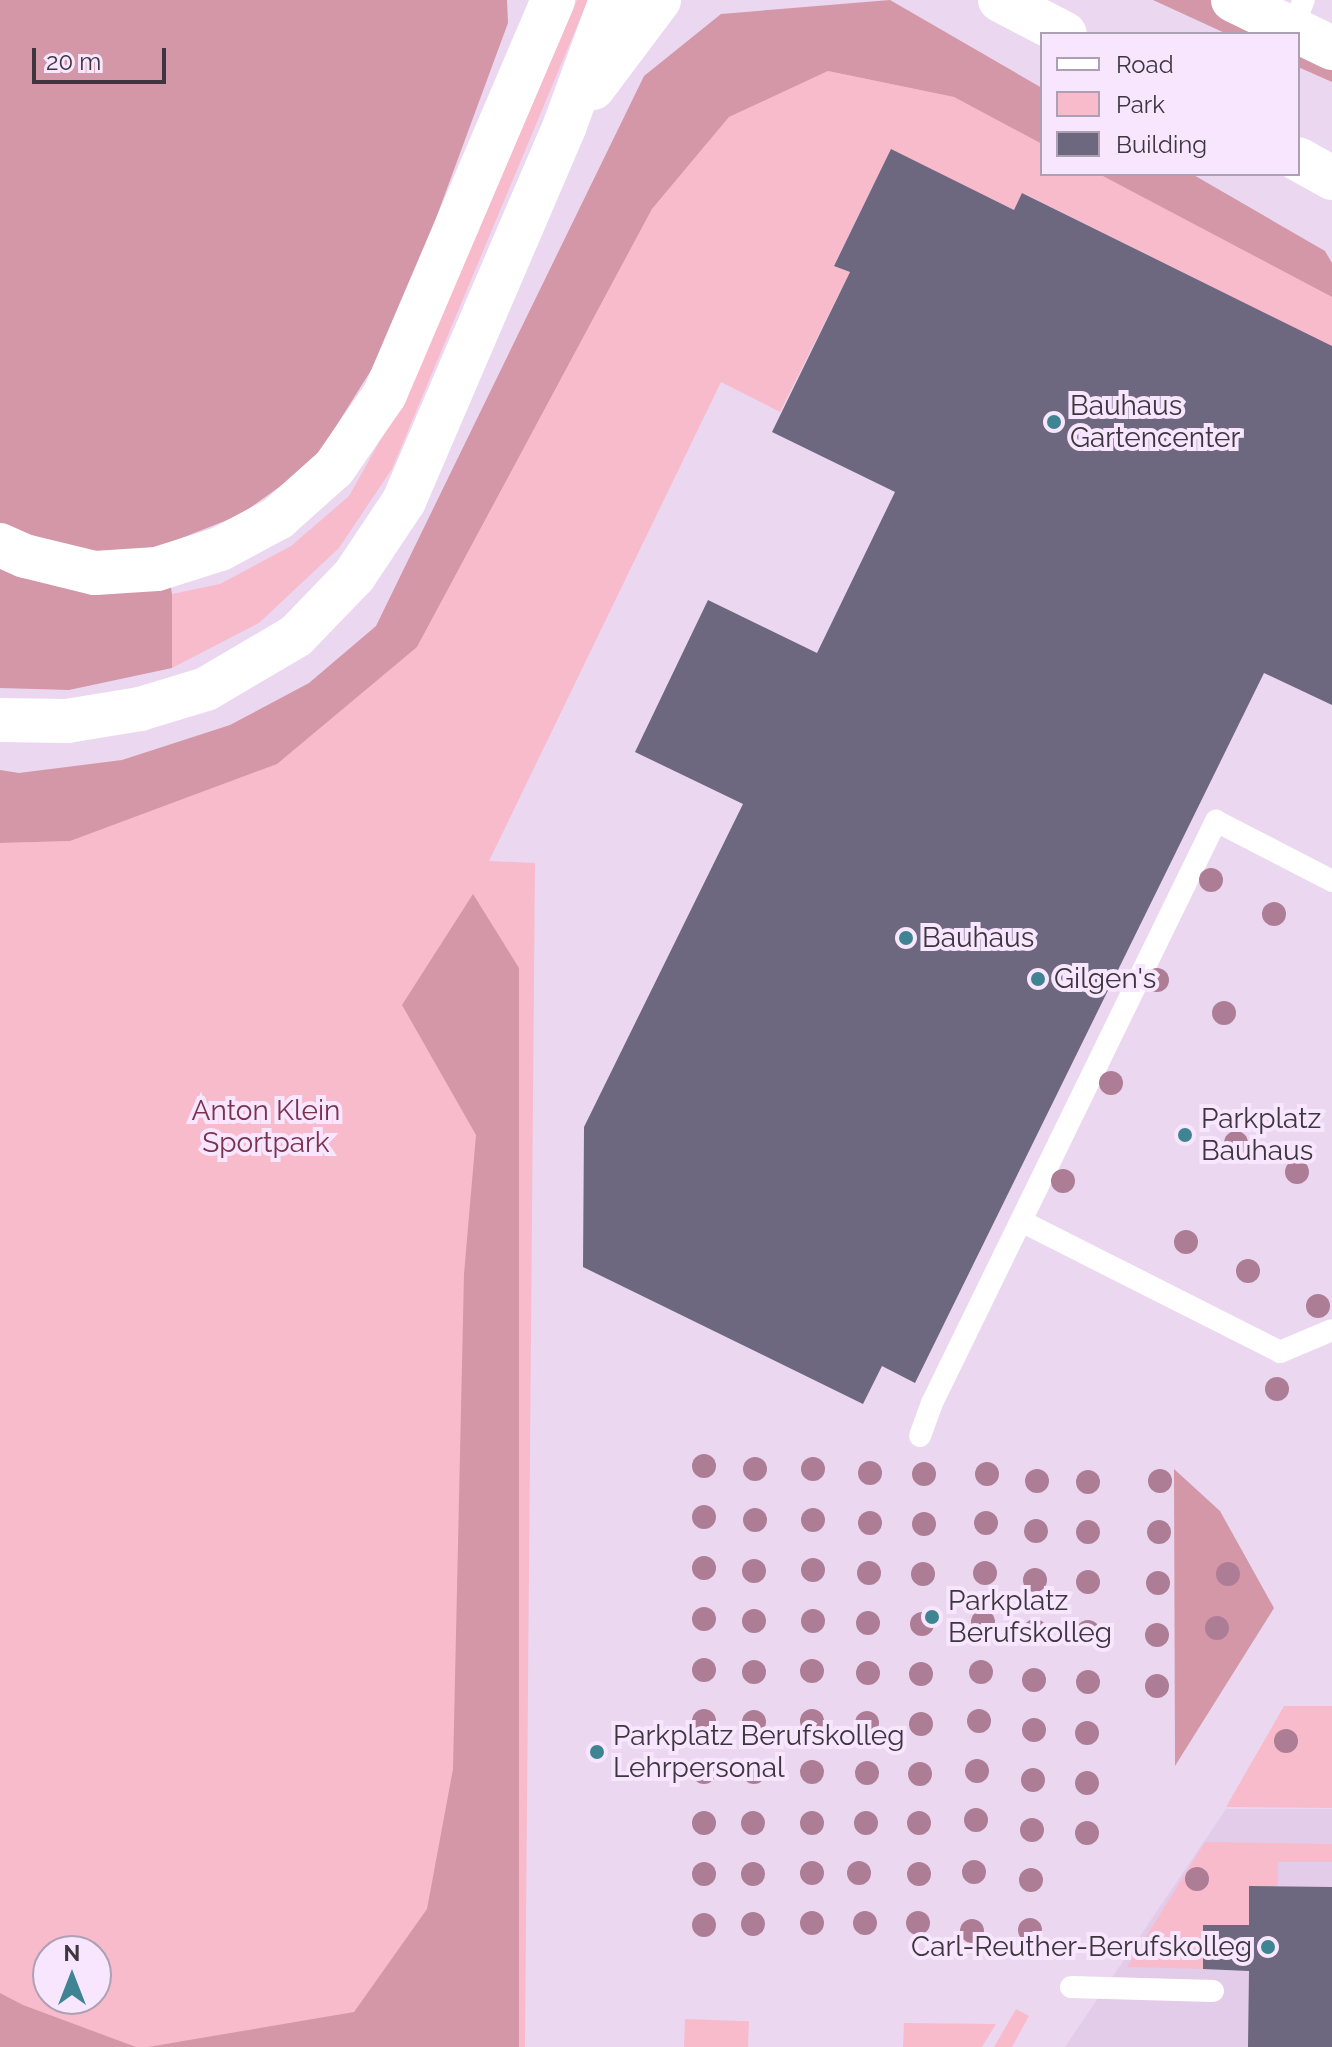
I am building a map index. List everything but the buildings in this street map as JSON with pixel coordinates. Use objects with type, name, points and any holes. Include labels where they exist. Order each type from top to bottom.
[{"type":"main road","points":[[0,720],[67,721],[140,709],[206,689],[296,636],[354,576],[404,501],[565,125],[611,0]]},
{"type":"main road","points":[[565,125],[659,0]]},
{"type":"main road","points":[[1000,0],[1061,32]]},
{"type":"main road","points":[[1233,0],[1298,15],[1332,48]]},
{"type":"main road","points":[[0,545],[25,556],[95,573],[157,569],[220,549],[278,518],[334,468],[385,394],[550,2]]},
{"type":"main road","points":[[1300,160],[1332,178]]},
{"type":"lane","points":[[920,1436],[932,1403],[1023,1222],[1216,821],[1332,881]]},
{"type":"lane","points":[[1023,1222],[1280,1352],[1332,1330]]},
{"type":"lane","points":[[1071,1987],[1213,1991]]},
{"type":"shaded area","points":[[0,0],[507,0],[508,23],[431,232],[375,364],[313,463],[240,515],[164,545],[172,594],[172,668],[69,690],[0,688]]},
{"type":"shaded area","points":[[890,0],[1040,87],[1040,143],[954,97],[828,71],[729,117],[652,209],[417,647],[277,764],[70,841],[0,843],[0,770],[19,773],[122,760],[230,725],[309,683],[376,626],[644,76],[721,14]]},
{"type":"shaded area","points":[[1153,0],[1211,0],[1268,32],[1223,32]]},
{"type":"shaded area","points":[[1300,50],[1332,67],[1332,82],[1300,68]]},
{"type":"shaded area","points":[[1103,176],[1195,176],[1325,251],[1332,263],[1332,297]]},
{"type":"shaded area","points":[[473,894],[519,968],[519,2047],[148,2047],[354,2012],[427,1909],[453,1769],[464,1274],[476,1135],[402,1005]]},
{"type":"shaded area","points":[[1174,1469],[1220,1511],[1274,1608],[1175,1766]]},
{"type":"shaded area","points":[[1226,1809],[1332,1809],[1332,2047],[1065,2047]]},
{"type":"shaded area","points":[[0,1993],[32,2008],[32,2015],[50,2015],[136,2047],[0,2047]]},
{"type":"green space","points":[[577,0],[588,0],[392,469],[339,548],[259,623],[172,668],[172,594],[220,584],[291,546],[349,496],[414,380]]},
{"type":"green space","name":"Anton Klein Sportpark","points":[[828,71],[954,97],[1040,143],[1040,176],[1103,176],[1332,297],[1332,347],[1023,193],[1014,210],[891,150],[834,265],[850,272],[780,412],[721,382],[489,861],[535,863],[525,2047],[0,2047],[0,843],[70,841],[417,647],[652,209],[729,117]]},
{"type":"green space","points":[[1284,1706],[1332,1706],[1332,1808],[1226,1807]]},
{"type":"green space","points":[[1205,1842],[1332,1844],[1332,1862],[1278,1862],[1278,1886],[1249,1886],[1249,1925],[1204,1925],[1203,1969],[1127,1967]]},
{"type":"green space","points":[[1016,2009],[1029,2016],[1012,2047],[994,2047]]},
{"type":"green space","points":[[685,2019],[749,2021],[748,2047],[684,2047]]},
{"type":"green space","points":[[904,2023],[996,2024],[982,2047],[903,2047]]},
{"type":"place","name":"Bauhaus Gartencenter","points":[[1054,422]]},
{"type":"place","name":"Bauhaus","points":[[906,938]]},
{"type":"place","name":"Gilgen's","points":[[1038,979]]},
{"type":"place","name":"Parkplatz Bauhaus","points":[[1185,1135]]},
{"type":"place","name":"Parkplatz Berufskolleg","points":[[932,1617]]},
{"type":"place","name":"Parkplatz Berufskolleg Lehrpersonal","points":[[597,1752]]},
{"type":"place","name":"Carl-Reuther-Berufskolleg","points":[[1268,1947]]}]
